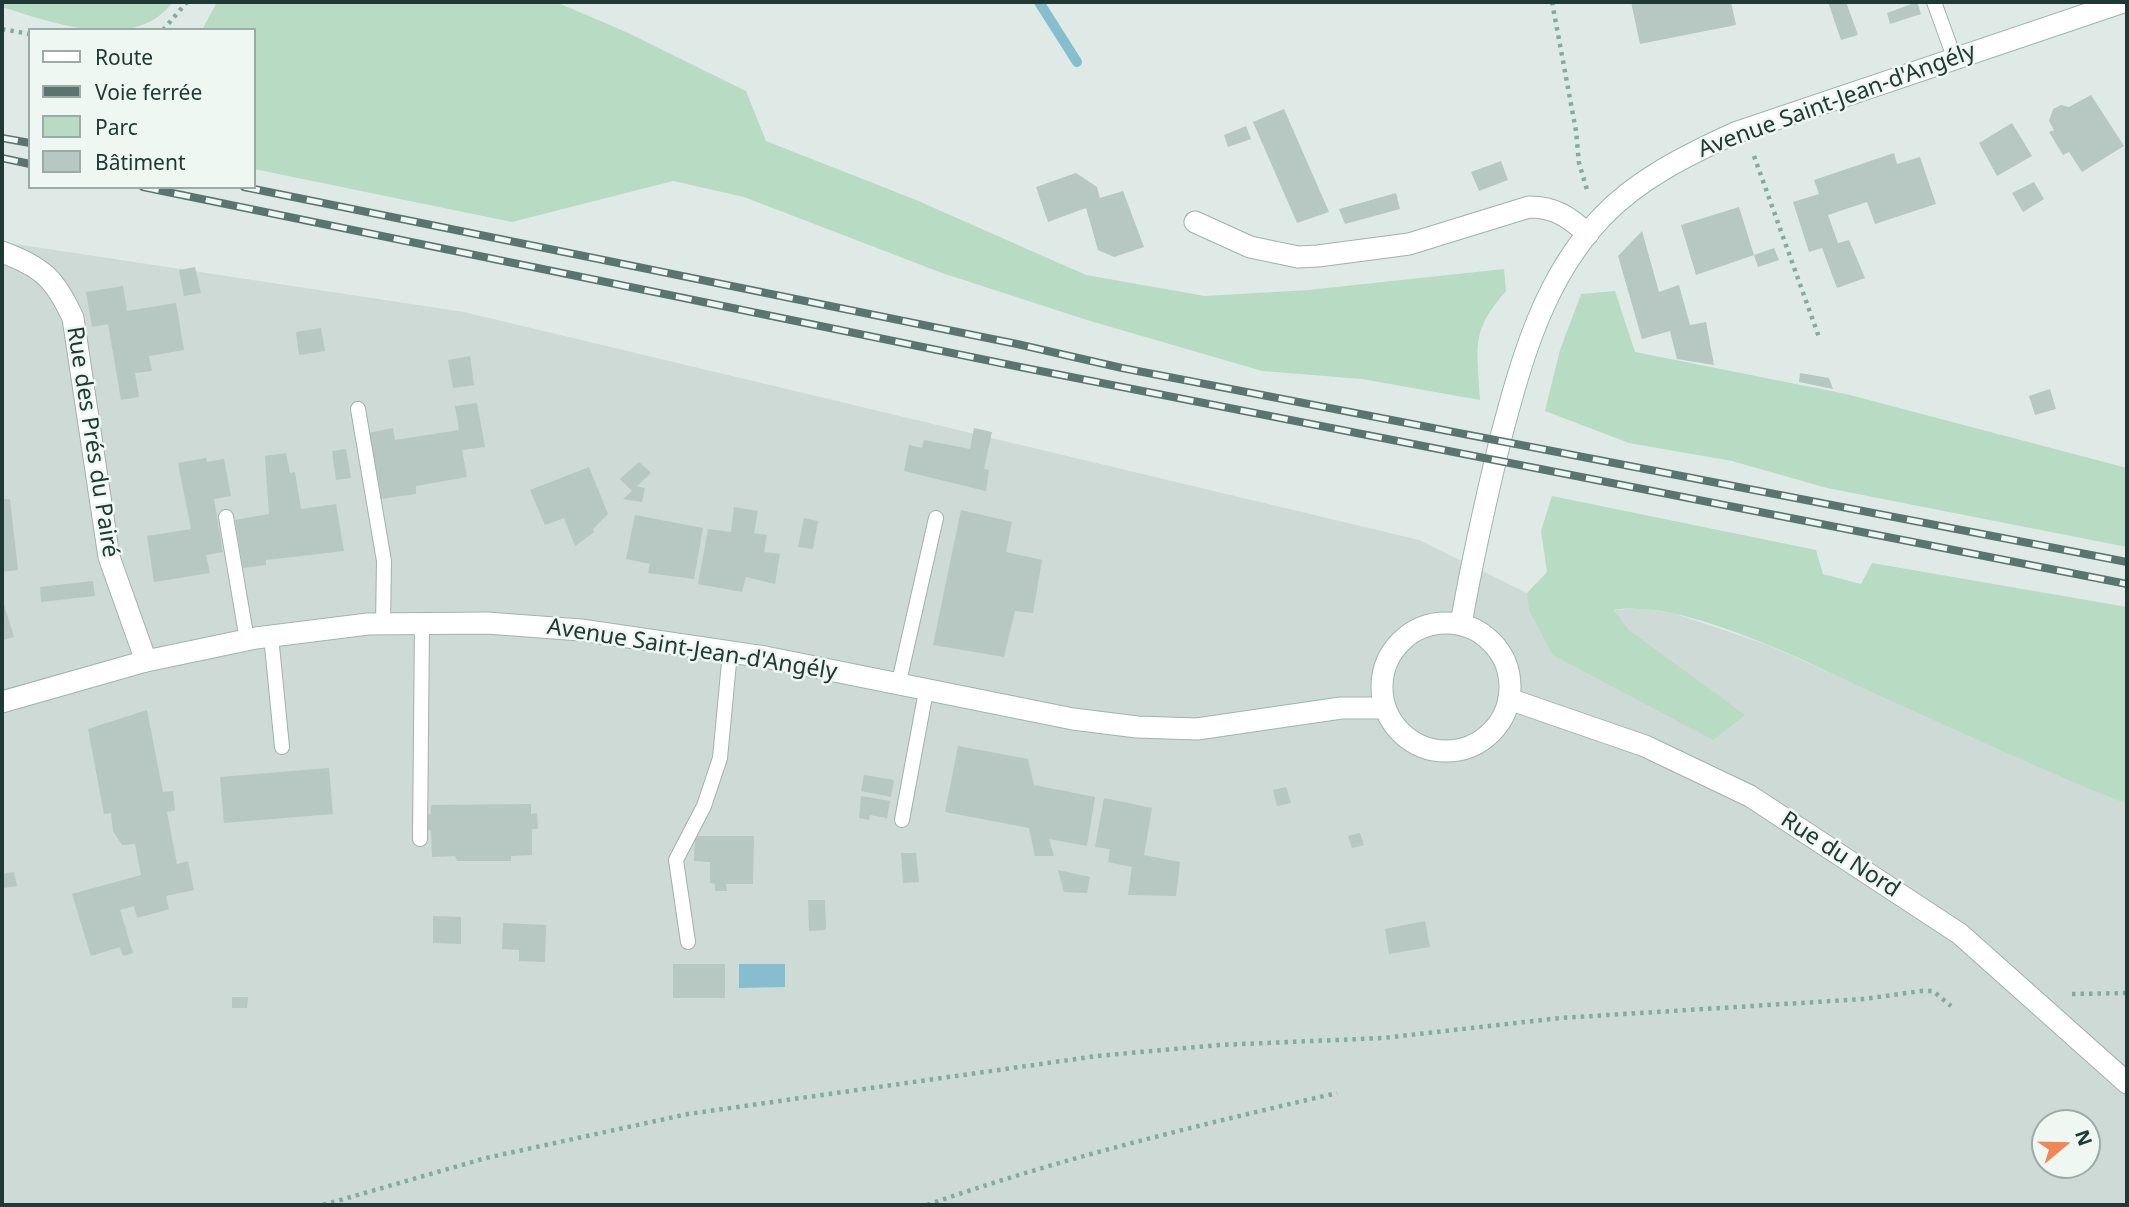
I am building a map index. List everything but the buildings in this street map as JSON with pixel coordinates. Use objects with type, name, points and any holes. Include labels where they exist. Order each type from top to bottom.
[{"type":"main road","name":"Avenue Saint-Jean-d'Angély","points":[[1461,624],[1480,521],[1522,358],[1542,307],[1573,251],[1602,216],[1651,177],[1692,152],[1744,130],[2123,2]]},
{"type":"main road","points":[[1195,222],[1250,247],[1297,257],[1409,244],[1529,207],[1548,207],[1568,217],[1588,234]]},
{"type":"main road","name":"Rue des Prés du Pairé","points":[[2,252],[41,270],[59,287],[74,318],[109,557],[146,661]]},
{"type":"main road","name":"Avenue Saint-Jean-d'Angély","points":[[2,702],[146,661],[271,636],[383,624],[487,623],[568,628],[730,652],[1073,719],[1137,727],[1197,729],[1321,710],[1385,708]]},
{"type":"main road","points":[[1433,623],[1461,624],[1483,634],[1500,651],[1509,674],[1509,699],[1501,721],[1485,738],[1462,749],[1439,751],[1416,744],[1397,729],[1385,708],[1381,681],[1390,654],[1408,634],[1433,623]]},
{"type":"main road","name":"Rue du Nord","points":[[1509,699],[1645,746],[1750,796],[1960,934],[2127,1083]]},
{"type":"lane","points":[[1934,2],[1954,57]]},
{"type":"lane","points":[[358,409],[384,561],[383,624]]},
{"type":"lane","points":[[226,517],[247,640]]},
{"type":"lane","points":[[898,686],[936,518]]},
{"type":"lane","points":[[420,839],[422,624]]},
{"type":"lane","points":[[271,636],[282,747]]},
{"type":"lane","points":[[688,942],[676,860],[704,806],[720,758],[730,652]]},
{"type":"lane","points":[[902,820],[926,691]]},
{"type":"path","points":[[165,28],[187,2]]},
{"type":"path","points":[[1552,2],[1576,131],[1578,163],[1584,188],[1602,216]]},
{"type":"path","points":[[2,29],[28,34]]},
{"type":"path","points":[[1744,130],[1820,340]]},
{"type":"path","points":[[324,1205],[486,1158],[628,1126],[766,1102],[1005,1071],[1097,1056],[1219,1045],[1383,1038],[1560,1018],[1864,999],[1921,991],[1933,991],[1951,1006]]},
{"type":"path","points":[[2030,995],[2127,993]]},
{"type":"path","points":[[927,1205],[991,1183],[1164,1134],[1337,1093]]},
{"type":"shaded area","points":[[2,242],[464,312],[1419,540],[1527,593],[1530,610],[1630,631],[1614,610],[1640,608],[1676,614],[1765,644],[2127,804],[2127,1205],[2,1205]]},
{"type":"green space","points":[[2,2],[173,2],[156,18],[130,28],[79,28],[2,7]]},
{"type":"green space","points":[[217,2],[556,2],[626,32],[746,91],[766,141],[916,200],[1086,275],[1205,296],[1308,290],[1504,269],[1506,291],[1486,318],[1478,342],[1480,400],[1362,379],[1262,371],[1087,320],[942,273],[744,197],[673,181],[512,222],[256,169],[256,28],[203,28]]},
{"type":"green space","points":[[1615,291],[1635,352],[1846,394],[2127,468],[2127,547],[1827,488],[1732,461],[1629,443],[1545,411],[1560,350],[1581,294]]},
{"type":"green space","points":[[1552,496],[1816,550],[1823,574],[1861,584],[1872,563],[2127,607],[2127,804],[2063,778],[1782,651],[1710,623],[1642,609],[1614,610],[1630,631],[1745,715],[1713,740],[1553,655],[1529,610],[1527,593],[1547,572],[1541,531]]},
{"type":"water","points":[[739,964],[785,964],[785,987],[739,988]]},
{"type":"waterway","points":[[1039,2],[1077,62]]},
{"type":"railway","points":[[2,138],[28,143]]},
{"type":"railway","points":[[2,158],[28,164]]},
{"type":"railway","points":[[153,189],[1020,367],[2127,584]]},
{"type":"railway","points":[[254,189],[1017,344],[1122,368],[2127,562]]}]
